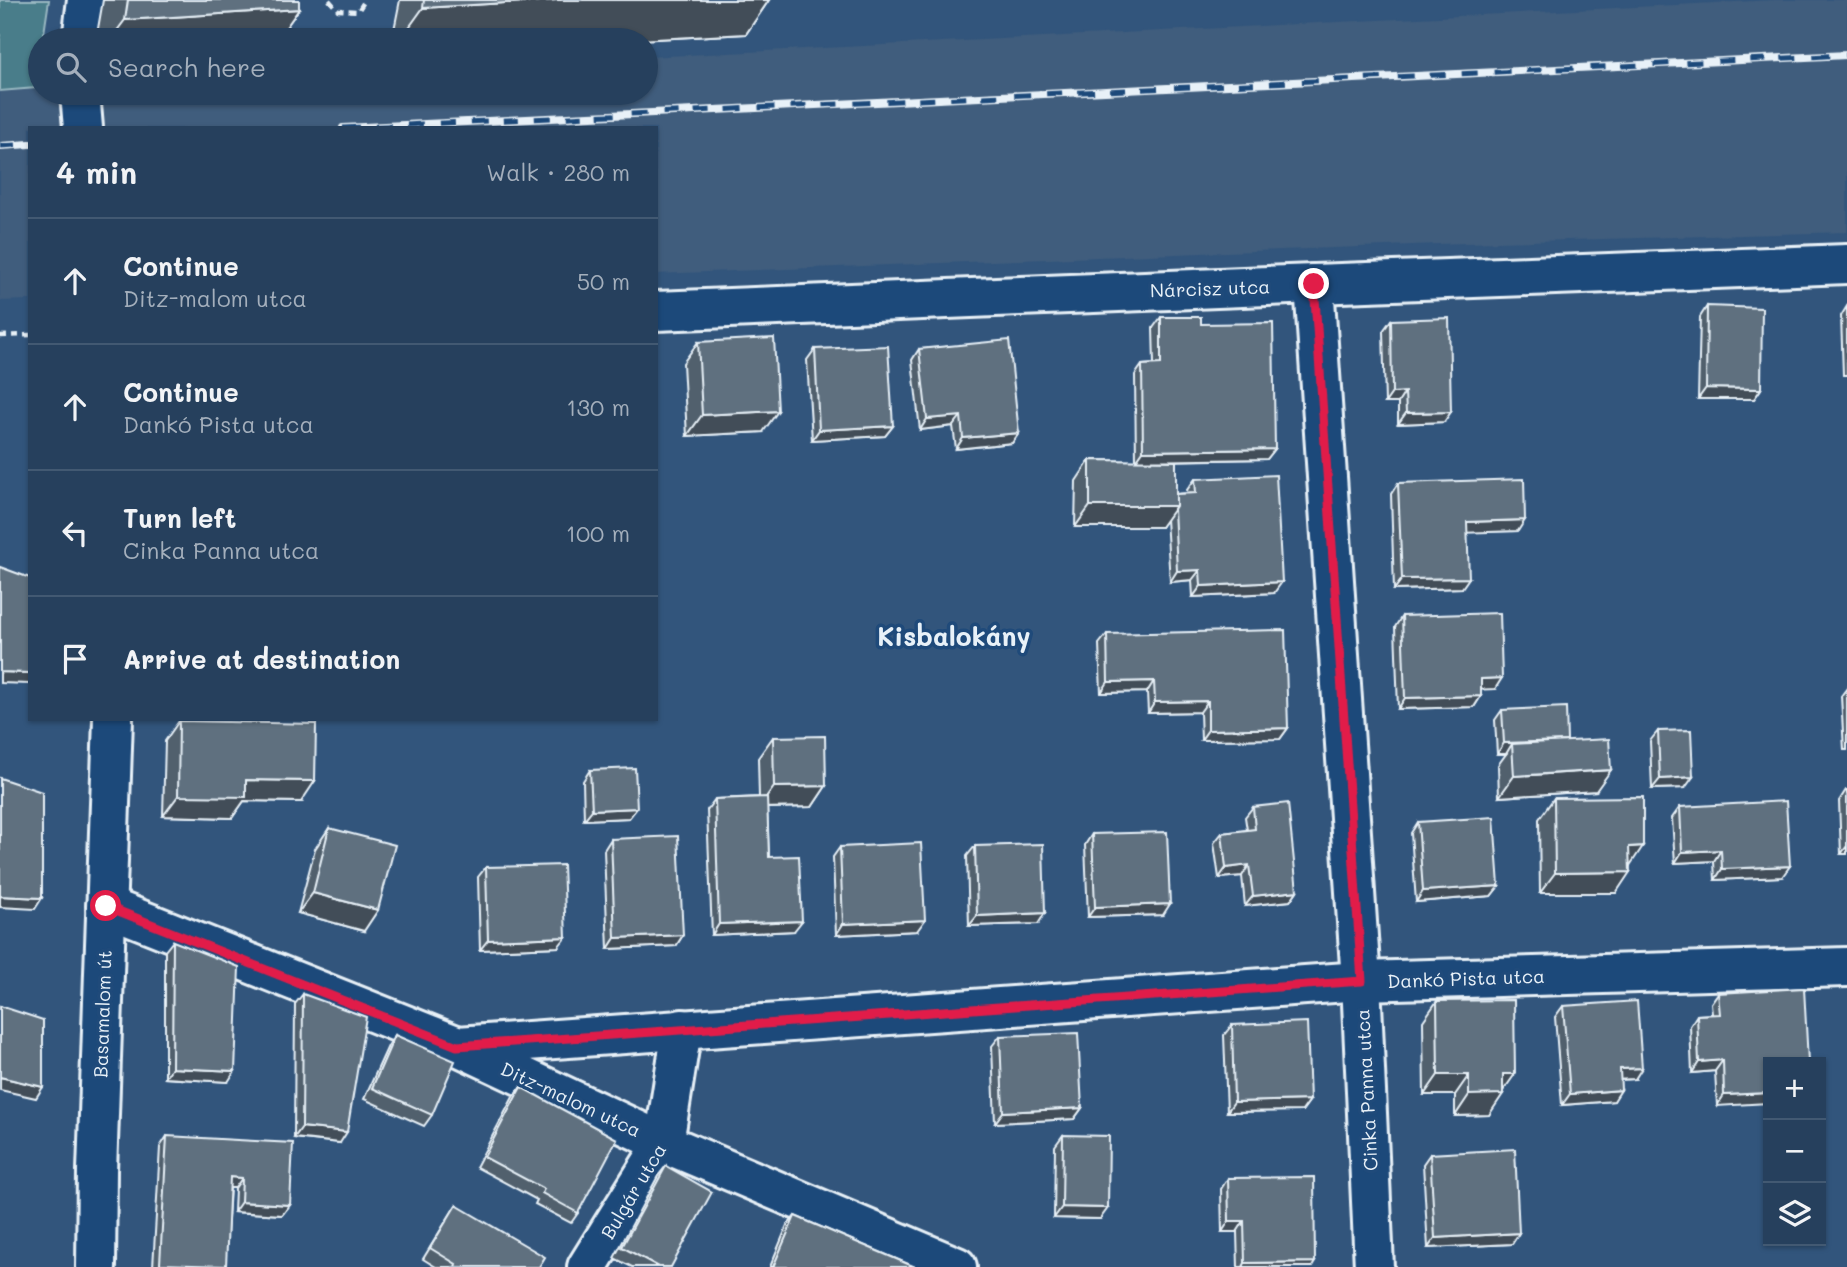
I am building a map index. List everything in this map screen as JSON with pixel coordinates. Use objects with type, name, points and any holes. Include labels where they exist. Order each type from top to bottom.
[{"type":"street","points":[[83,28],[86,0]]},
{"type":"street","points":[[81,105],[83,126]]},
{"type":"street","name":"Nárcisz utca","points":[[658,311],[1847,264]]},
{"type":"street","name":"Cinka Panna utca","points":[[1314,284],[1362,981],[1374,1267]]},
{"type":"street","name":"Basamalom út","points":[[96,1267],[113,721]]},
{"type":"street","name":"Ditz-malom utca","points":[[106,906],[457,1046],[664,1143],[957,1267]]},
{"type":"street","name":"Dankó Pista utca","points":[[457,1046],[1362,981],[1847,967]]},
{"type":"street","name":"Bulgár utca","points":[[587,1267],[664,1143],[682,1029]]},
{"type":"path","points":[[329,0],[338,10],[358,11],[365,0]]},
{"type":"path","points":[[0,337],[28,335]]},
{"type":"shaded area","points":[[1774,0],[1847,0],[1847,232],[1465,243],[658,274],[658,126],[28,126],[28,300],[0,301],[0,91],[28,89],[28,105],[658,105],[658,56]]},
{"type":"green space","points":[[0,0],[49,0],[45,28],[28,28],[28,89],[0,91]]},
{"type":"building","points":[[128,0],[299,0],[299,9],[125,20]]},
{"type":"building","points":[[424,0],[557,0],[423,8]]},
{"type":"building","points":[[1707,306],[1762,308],[1761,389],[1706,388]]},
{"type":"building","points":[[1161,317],[1201,317],[1201,324],[1273,323],[1275,449],[1143,451],[1142,365],[1161,364]]},
{"type":"building","points":[[1449,318],[1451,412],[1406,413],[1405,392],[1392,393],[1391,320]]},
{"type":"building","points":[[774,338],[778,411],[702,415],[698,342]]},
{"type":"building","points":[[1009,340],[1019,433],[963,438],[961,416],[927,419],[919,349]]},
{"type":"building","points":[[888,346],[893,426],[819,430],[815,349]]},
{"type":"building","points":[[1090,460],[1176,461],[1176,506],[1090,506]]},
{"type":"building","points":[[1276,475],[1282,582],[1201,586],[1200,570],[1177,571],[1174,509],[1176,494],[1196,493],[1195,479]]},
{"type":"building","points":[[1524,479],[1525,520],[1467,522],[1469,578],[1402,579],[1398,483]]},
{"type":"building","points":[[0,567],[28,577],[28,673],[0,672]]},
{"type":"building","points":[[1500,613],[1502,678],[1481,679],[1481,696],[1405,698],[1402,616]]},
{"type":"building","points":[[1285,630],[1288,728],[1208,730],[1208,701],[1155,702],[1154,681],[1108,682],[1107,634]]},
{"type":"building","points":[[1566,707],[1567,741],[1504,743],[1502,710]]},
{"type":"building","points":[[179,721],[316,724],[315,781],[246,780],[246,797],[178,796]]},
{"type":"building","points":[[1691,730],[1693,777],[1660,779],[1658,731]]},
{"type":"building","points":[[825,736],[826,786],[774,787],[773,737]]},
{"type":"building","points":[[1609,739],[1611,770],[1514,776],[1512,744]]},
{"type":"building","points":[[635,768],[637,808],[592,810],[590,770]]},
{"type":"building","points":[[0,778],[42,792],[42,898],[0,896]]},
{"type":"building","points":[[767,797],[769,857],[799,856],[802,921],[719,924],[715,799]]},
{"type":"building","points":[[1643,797],[1643,846],[1629,847],[1630,872],[1555,873],[1554,798]]},
{"type":"building","points":[[1786,801],[1790,866],[1722,869],[1721,850],[1682,852],[1680,807]]},
{"type":"building","points":[[1288,803],[1297,891],[1253,896],[1249,865],[1226,868],[1222,833],[1255,829],[1253,807]]},
{"type":"building","points":[[1494,817],[1499,886],[1423,891],[1418,822]]},
{"type":"building","points":[[329,828],[395,845],[378,910],[313,893]]},
{"type":"building","points":[[1167,832],[1170,904],[1095,907],[1092,834]]},
{"type":"building","points":[[678,836],[683,935],[615,938],[611,839]]},
{"type":"building","points":[[921,843],[925,920],[843,924],[840,847]]},
{"type":"building","points":[[1043,844],[1045,913],[977,916],[975,846]]},
{"type":"building","points":[[563,865],[566,937],[488,940],[486,867]]},
{"type":"building","points":[[173,941],[239,967],[235,1071],[172,1068]]},
{"type":"building","points":[[1804,988],[1808,1057],[1763,1057],[1763,1093],[1724,1095],[1723,1060],[1699,1062],[1697,1015],[1720,1014],[1718,993]]},
{"type":"building","points":[[303,994],[366,1017],[347,1132],[302,1127]]},
{"type":"building","points":[[1514,1000],[1515,1074],[1503,1074],[1503,1094],[1469,1095],[1469,1075],[1438,1075],[1437,1001]]},
{"type":"building","points":[[1637,1001],[1642,1068],[1620,1069],[1621,1090],[1570,1094],[1563,1006]]},
{"type":"building","points":[[0,1006],[43,1020],[43,1087],[0,1077]]},
{"type":"building","points":[[1307,1022],[1310,1100],[1234,1102],[1232,1025]]},
{"type":"building","points":[[1078,1033],[1082,1108],[1003,1112],[1000,1036]]},
{"type":"building","points":[[395,1035],[455,1061],[432,1115],[372,1088]]},
{"type":"building","points":[[521,1087],[617,1139],[578,1213],[542,1193],[544,1189],[484,1157]]},
{"type":"building","points":[[1063,1135],[1109,1136],[1108,1208],[1062,1207]]},
{"type":"building","points":[[167,1136],[293,1143],[290,1205],[241,1202],[242,1178],[230,1177],[226,1266],[160,1264]]},
{"type":"building","points":[[1515,1149],[1519,1233],[1435,1238],[1430,1154]]},
{"type":"building","points":[[666,1166],[712,1192],[671,1267],[659,1267],[622,1247]]},
{"type":"building","points":[[1314,1177],[1315,1262],[1245,1263],[1244,1221],[1229,1221],[1228,1178]]},
{"type":"building","points":[[456,1205],[545,1257],[539,1267],[455,1267],[456,1264],[430,1248]]},
{"type":"building","points":[[795,1216],[915,1267],[773,1267]]},
{"type":"railway","points":[[384,126],[1847,55]]},
{"type":"railway","points":[[0,146],[28,144]]},
{"type":"district","name":"Kisbalokány","points":[[954,636]]},
{"type":"route","points":[[106,906],[457,1046],[1362,981],[1314,284]]}]
